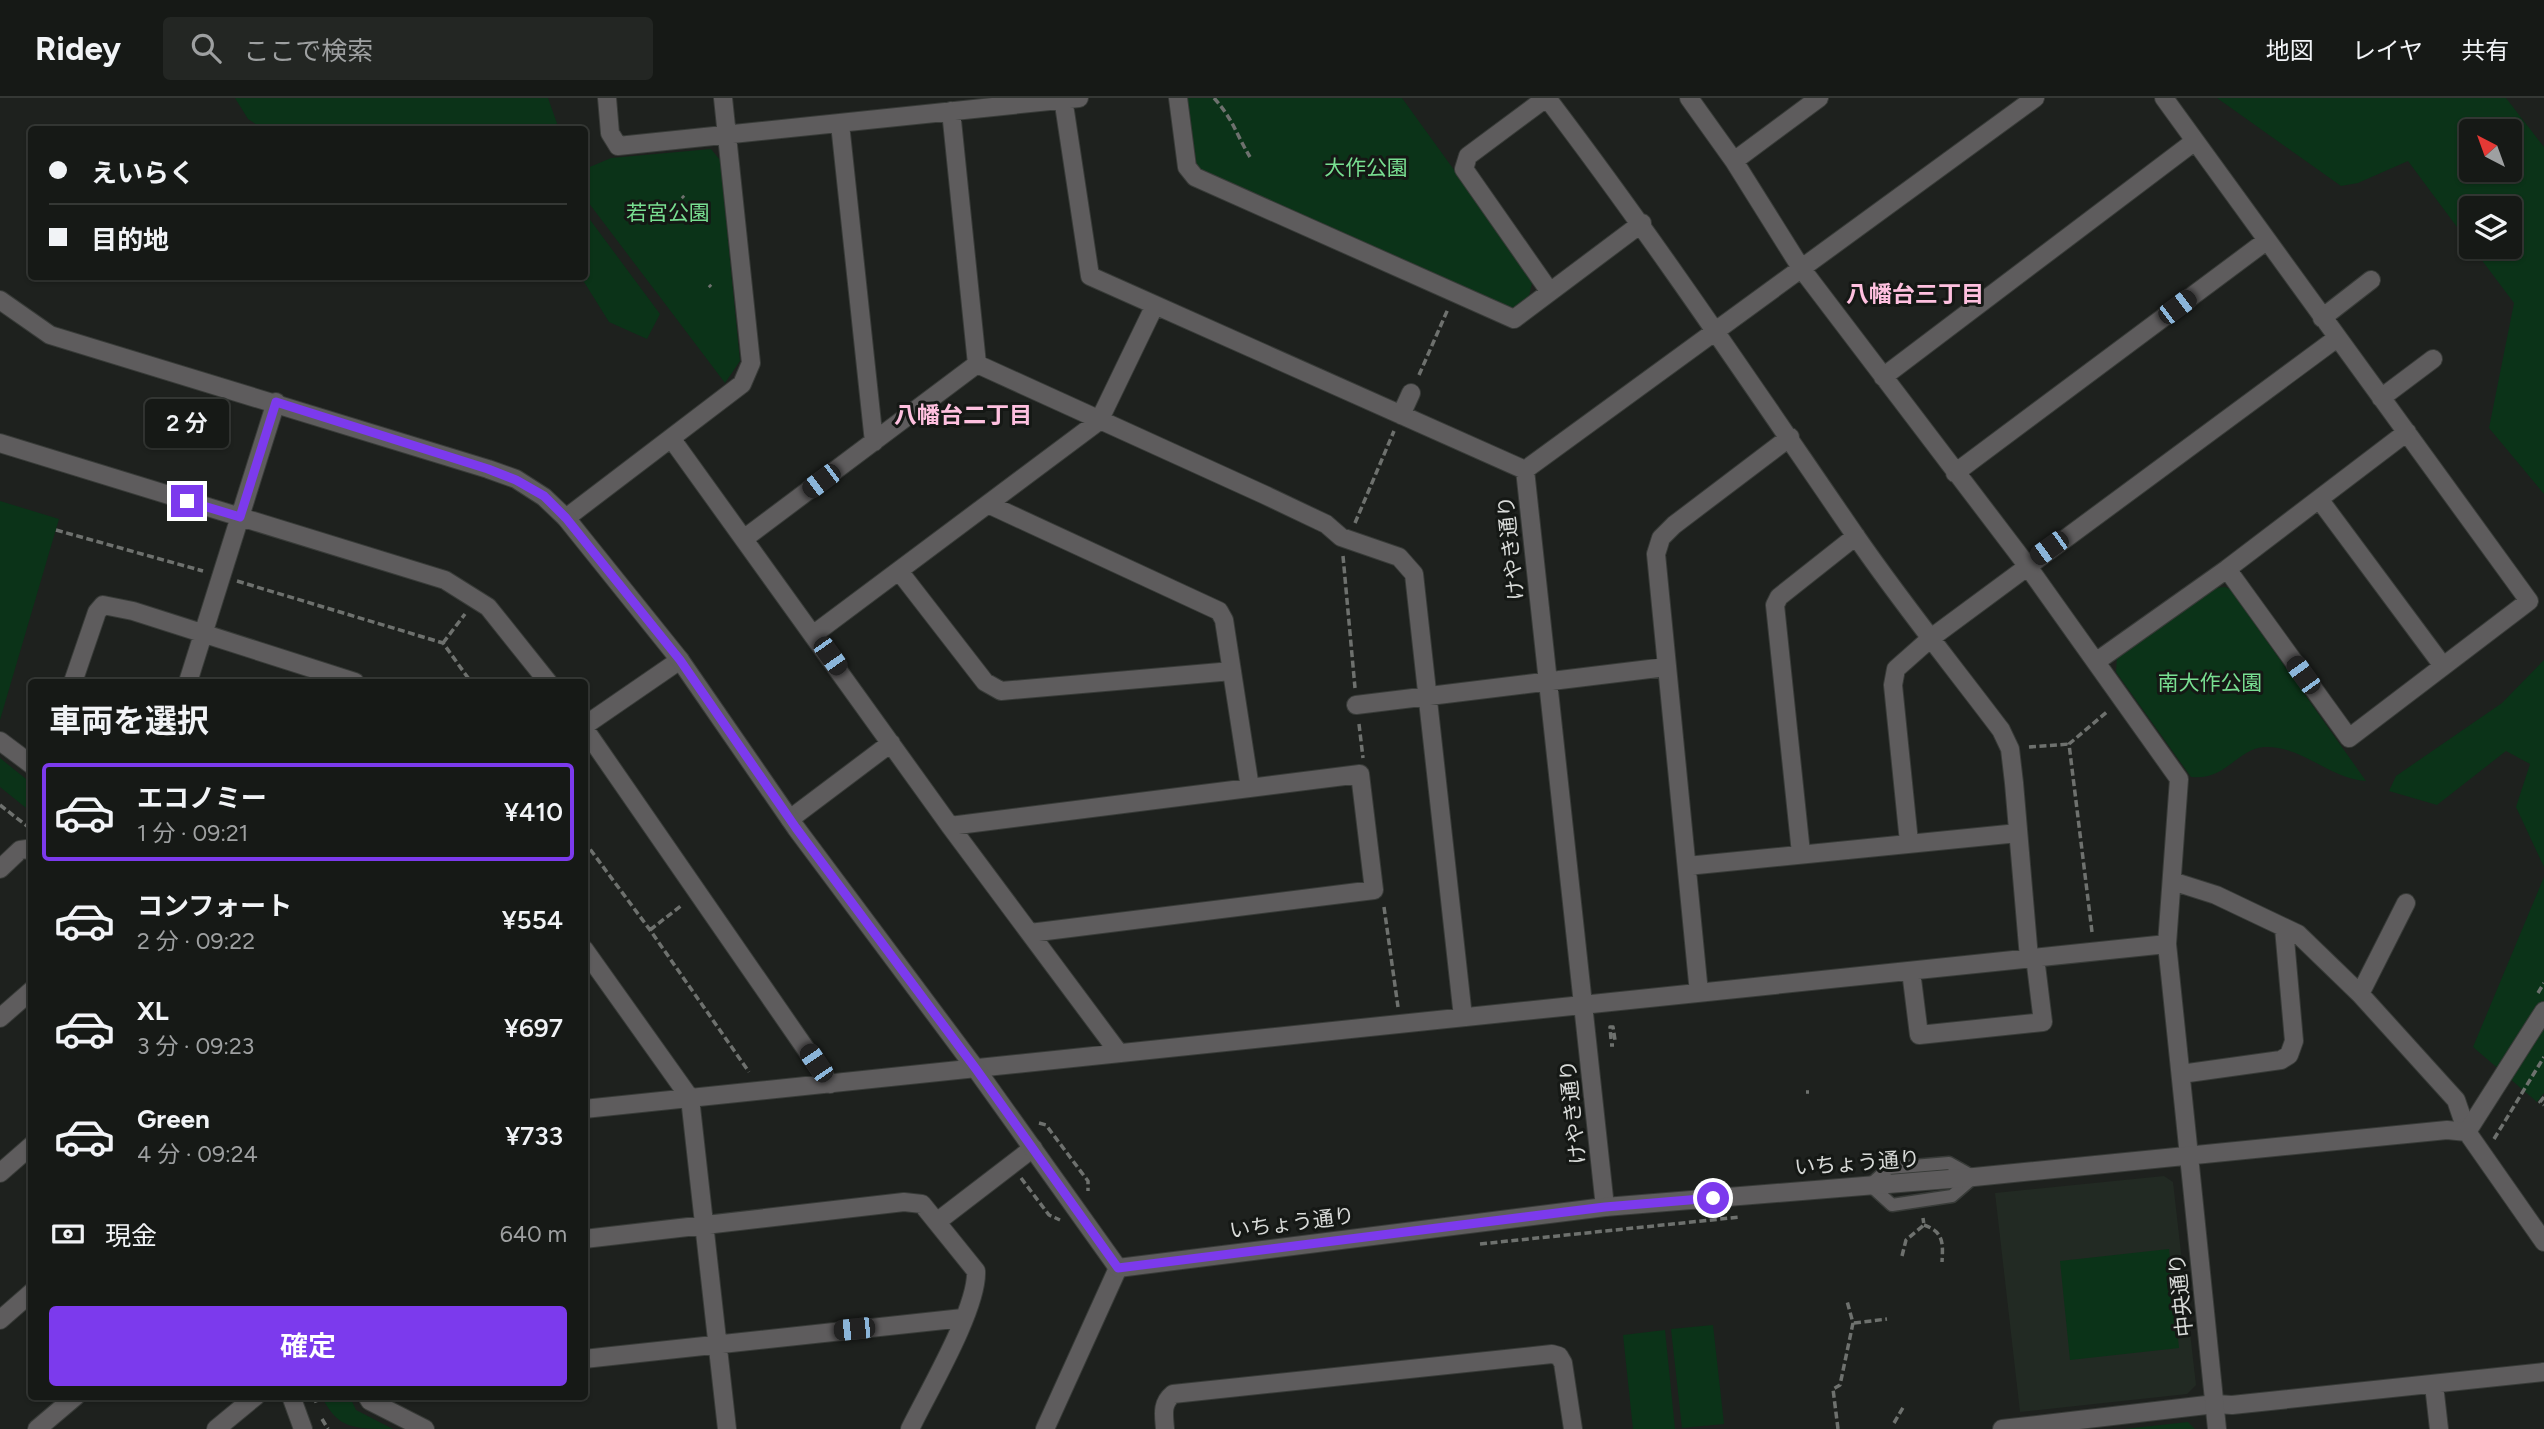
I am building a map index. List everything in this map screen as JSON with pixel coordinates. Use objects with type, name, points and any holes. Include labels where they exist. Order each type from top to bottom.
[{"type":"street","points":[[607,98],[610,133],[618,146],[726,137],[1068,99],[1090,276],[1525,470]]},
{"type":"street","points":[[566,518],[742,384],[751,363],[723,98]]},
{"type":"street","points":[[1178,98],[1187,167],[1195,177],[1514,319],[1642,223]]},
{"type":"street","points":[[1550,292],[1464,169],[1468,156],[1547,98],[1642,223],[1714,333],[1790,437],[1856,536],[2001,730],[2011,749],[2032,958],[2043,1022],[1919,1035],[1910,971]]},
{"type":"street","name":"中央通り","points":[[1689,98],[1734,161],[1801,268],[2026,564],[2179,779],[2166,944],[2217,1429]]},
{"type":"street","points":[[1734,161],[1819,98]]},
{"type":"street","name":"けやき通り","points":[[1605,1207],[1525,470],[2035,98]]},
{"type":"street","points":[[2164,98],[2529,601],[2349,738],[2227,569]]},
{"type":"street","points":[[951,111],[977,364]]},
{"type":"street","points":[[840,124],[874,442]]},
{"type":"street","points":[[1883,377],[2195,141]]},
{"type":"street","points":[[1955,472],[2266,241]]},
{"type":"street","points":[[2322,318],[2371,279]]},
{"type":"street","points":[[0,300],[50,335],[276,402],[516,480],[544,496],[566,518],[680,660],[790,819],[976,1069],[1118,1268],[1045,1429]]},
{"type":"street","points":[[814,634],[1099,421],[1155,305]]},
{"type":"street","points":[[1909,842],[1893,685],[1896,669],[1931,638],[2026,564],[2337,338]]},
{"type":"street","points":[[2381,398],[2433,359]]},
{"type":"street","points":[[977,364],[1399,556],[1414,574],[1463,1017]]},
{"type":"street","points":[[745,538],[977,364]]},
{"type":"street","points":[[1401,415],[1411,393]]},
{"type":"street","points":[[189,679],[276,402]]},
{"type":"street","points":[[2096,661],[2227,569],[2407,432]]},
{"type":"street","points":[[1699,993],[1656,561],[1661,537],[1790,437]]},
{"type":"street","points":[[671,438],[950,826],[1119,1054]]},
{"type":"street","points":[[0,443],[445,580],[488,607],[546,679]]},
{"type":"street","points":[[2319,499],[2443,666]]},
{"type":"street","points":[[990,505],[1219,611],[1224,620],[1250,788]]},
{"type":"street","points":[[1801,853],[1775,605],[1779,597],[1856,536]]},
{"type":"street","points":[[899,571],[985,682],[1002,691],[1232,671]]},
{"type":"street","points":[[74,679],[97,612],[103,605],[204,634],[317,676],[336,679]]},
{"type":"street","points":[[588,724],[680,660]]},
{"type":"street","points":[[1356,705],[1665,667]]},
{"type":"street","points":[[588,733],[830,1084]]},
{"type":"street","points":[[0,741],[28,762]]},
{"type":"street","points":[[790,819],[891,743]]},
{"type":"street","points":[[950,826],[1360,774],[1374,890],[1030,933]]},
{"type":"street","points":[[1687,866],[2018,833]]},
{"type":"street","points":[[0,869],[20,850],[28,850]]},
{"type":"street","points":[[2172,881],[2216,895],[2298,934],[2360,994],[2456,1100],[2467,1132],[2544,1242]]},
{"type":"street","points":[[2360,994],[2406,903]]},
{"type":"street","points":[[2181,1074],[2281,1060],[2289,1055],[2294,1041],[2284,928]]},
{"type":"street","points":[[588,1110],[1400,1022],[2166,944]]},
{"type":"street","points":[[588,954],[690,1098],[727,1429]]},
{"type":"street","points":[[588,978],[604,976]]},
{"type":"street","points":[[0,1018],[28,994]]},
{"type":"street","points":[[2467,1132],[2544,1011]]},
{"type":"street","name":"いちょう通り","points":[[1118,1268],[1605,1207],[1974,1177],[2447,1130],[2467,1132]]},
{"type":"street","points":[[0,1173],[28,1148]]},
{"type":"street","points":[[938,1221],[1033,1148]]},
{"type":"street","points":[[588,1239],[904,1202],[922,1204],[976,1271],[976,1283],[963,1318],[910,1429]]},
{"type":"street","points":[[0,1320],[28,1296]]},
{"type":"street","points":[[588,1359],[963,1318]]},
{"type":"street","points":[[1166,1429],[1163,1412],[1166,1400],[1173,1394],[1552,1354],[1559,1356],[1563,1363],[1573,1429]]},
{"type":"street","points":[[2002,1429],[2215,1404],[2232,1405],[2544,1373]]},
{"type":"street","points":[[2434,1385],[2439,1429]]},
{"type":"street","points":[[37,1429],[71,1400]]},
{"type":"street","points":[[216,1429],[251,1400]]},
{"type":"street","points":[[292,1400],[303,1429]]},
{"type":"street","points":[[369,1400],[425,1429]]},
{"type":"path","points":[[1214,98],[1232,118],[1238,138],[1250,157]]},
{"type":"path","points":[[1411,393],[1455,293]]},
{"type":"path","points":[[1351,533],[1401,415]]},
{"type":"path","points":[[56,530],[222,576],[443,643],[469,679]]},
{"type":"path","points":[[443,643],[476,598]]},
{"type":"path","points":[[2011,749],[2069,744],[2115,705]]},
{"type":"path","points":[[2069,744],[2094,951]]},
{"type":"path","points":[[0,805],[28,827]]},
{"type":"path","points":[[588,846],[762,1091]]},
{"type":"path","points":[[650,930],[699,893]]},
{"type":"path","points":[[1600,1029],[1608,1022]]},
{"type":"path","points":[[2493,1141],[2544,1057]]},
{"type":"path","points":[[2544,1097],[2540,1102],[2544,1105]]},
{"type":"path","points":[[1034,1122],[1046,1125],[1088,1181],[1088,1199]]},
{"type":"path","points":[[1922,1209],[1924,1225]]},
{"type":"path","points":[[1471,1245],[1744,1217]]},
{"type":"path","points":[[1902,1256],[1906,1240],[1924,1225]]},
{"type":"path","points":[[1924,1225],[1937,1230],[1942,1238],[1942,1262]]},
{"type":"path","points":[[1838,1429],[1833,1389],[1840,1385],[1853,1323],[1847,1301]]},
{"type":"path","points":[[1853,1323],[1886,1319]]},
{"type":"path","points":[[316,1400],[328,1429]]},
{"type":"path","points":[[1894,1423],[1904,1406]]},
{"type":"shaded area","points":[[2164,1176],[2173,1182],[2196,1385],[2187,1394],[2020,1412],[1995,1193]]},
{"type":"green space","points":[[235,98],[548,98],[558,126],[258,126],[248,119]]},
{"type":"green space","name":"大作公園","points":[[1187,98],[1402,98],[1533,279],[1529,296],[1511,311],[1198,175]]},
{"type":"green space","points":[[2217,98],[2506,98],[2544,147],[2544,494],[2489,428],[2514,303],[2481,259],[2522,259],[2522,196],[2459,196],[2459,230],[2408,161],[2358,183],[2341,186]]},
{"type":"green space","name":"若宮公園","points":[[711,149],[720,160],[740,361],[725,383],[588,202],[588,168],[611,158]]},
{"type":"green space","points":[[588,217],[660,314],[647,339],[609,322],[583,280],[588,280]]},
{"type":"green space","points":[[0,501],[59,519],[0,720]]},
{"type":"green space","name":"南大作公園","points":[[2214,588],[2230,589],[2366,781],[2340,775],[2291,751],[2264,747],[2246,753],[2213,774],[2191,777],[2116,672],[2117,657]]},
{"type":"green space","points":[[2544,660],[2544,867],[2516,807],[2530,764],[2506,751],[2437,805],[2389,791],[2396,776],[2502,703]]},
{"type":"green space","points":[[0,758],[28,781],[28,810],[0,787]]},
{"type":"green space","points":[[2544,877],[2544,1093],[2537,1102],[2473,1047]]},
{"type":"green space","points":[[2169,1249],[2179,1348],[2070,1360],[2060,1261]]},
{"type":"green space","points":[[1713,1325],[1724,1424],[1682,1428],[1671,1329]]},
{"type":"green space","points":[[1665,1330],[1675,1429],[1633,1429],[1623,1335]]},
{"type":"green space","points":[[324,1400],[351,1400],[356,1410],[393,1429],[348,1425],[334,1416]]},
{"type":"green space","points":[[2188,1422],[2195,1429],[2124,1429]]},
{"type":"district","name":"八幡台三丁目","points":[[1915,294]]},
{"type":"district","name":"八幡台二丁目","points":[[963,415]]},
{"type":"route","points":[[187,501],[240,517],[276,402],[488,469],[516,480],[544,496],[584,539],[680,660],[796,828],[976,1069],[1118,1268],[1605,1207],[1713,1198]]}]
